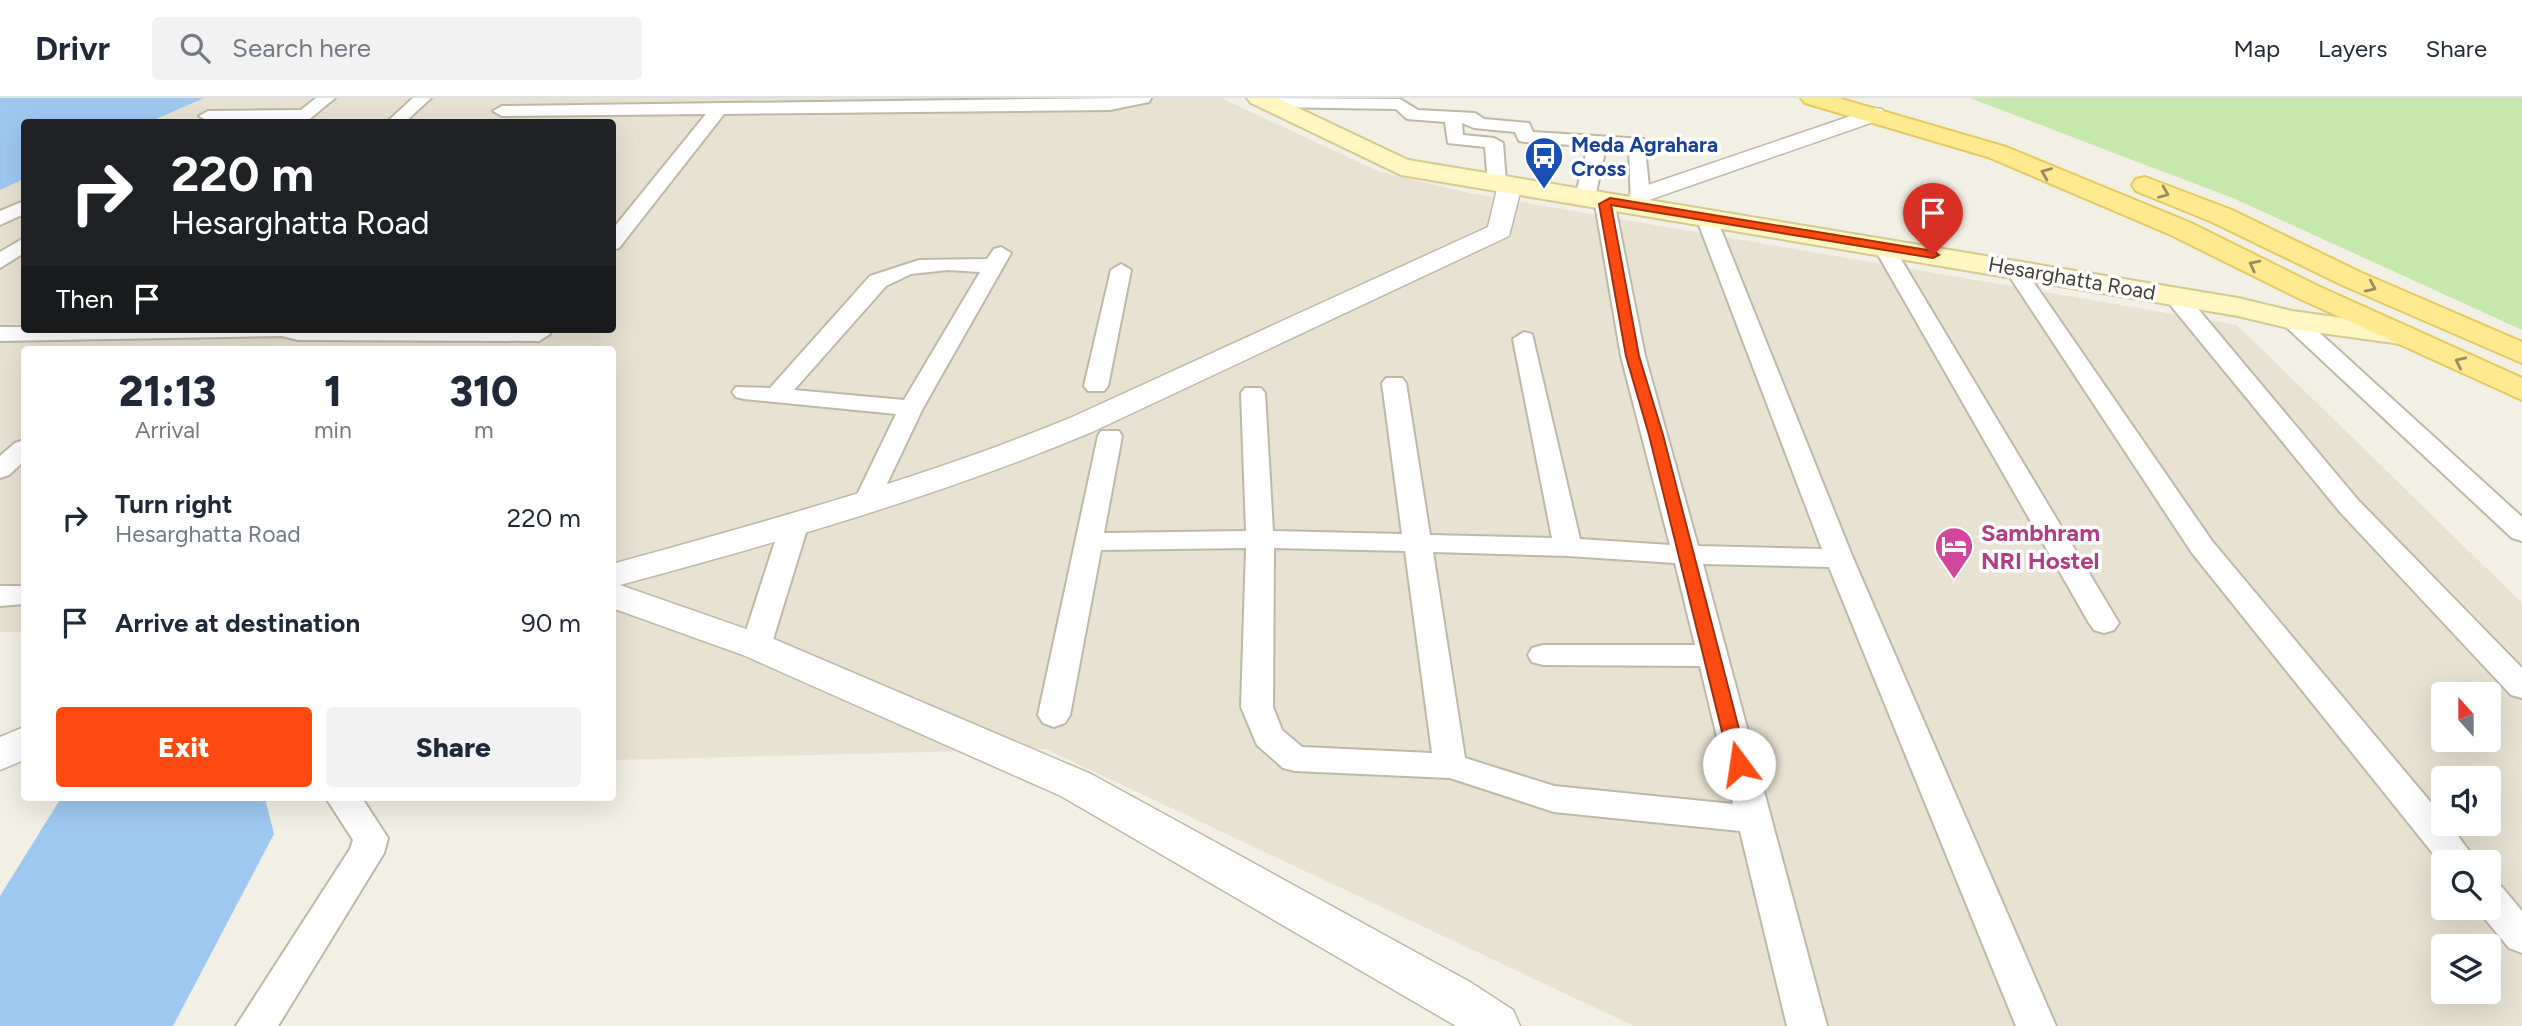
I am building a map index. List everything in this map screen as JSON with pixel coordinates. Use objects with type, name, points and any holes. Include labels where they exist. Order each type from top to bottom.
[{"type":"main road","name":"Hesarghatta Road","points":[[1813,98],[1883,106],[2027,139],[2222,216],[2352,279],[2522,354]]},
{"type":"main road","name":"Hesarghatta Road","points":[[1264,101],[1401,167],[1598,199],[1641,201],[1706,217],[2175,296],[2292,320],[2401,335]]},
{"type":"main road","name":"Hesarghatta Road","points":[[1883,106],[2181,229],[2522,390]]},
{"type":"street","points":[[202,119],[244,98]]},
{"type":"street","points":[[301,119],[327,98]]},
{"type":"street","points":[[398,119],[423,98]]},
{"type":"street","points":[[496,117],[516,98]]},
{"type":"street","points":[[1093,98],[1110,105]]},
{"type":"street","points":[[496,117],[632,104],[718,110],[1110,105],[1143,98]]},
{"type":"street","points":[[1264,101],[1400,104],[1413,116],[1475,118],[1475,123],[1522,127],[1525,137],[1638,143],[1641,201],[1883,106]]},
{"type":"street","points":[[616,122],[632,104]]},
{"type":"street","points":[[616,239],[718,110]]},
{"type":"street","points":[[616,575],[794,526],[971,468],[1081,425],[1500,231],[1504,184],[1494,143],[1454,139],[1452,117]]},
{"type":"street","points":[[1598,141],[1598,199],[1605,204],[1633,356],[1687,555],[1807,1026]]},
{"type":"street","points":[[0,219],[21,208]]},
{"type":"street","points":[[1706,217],[1839,558],[2036,1026]]},
{"type":"street","points":[[0,262],[21,246]]},
{"type":"street","points":[[1883,246],[2104,623]]},
{"type":"street","points":[[776,396],[878,281],[900,268],[997,259],[911,408],[866,503]]},
{"type":"street","points":[[2014,268],[2202,547],[2450,850]]},
{"type":"street","points":[[1096,386],[1121,270]]},
{"type":"street","points":[[2175,296],[2349,506],[2522,687]]},
{"type":"street","points":[[2292,320],[2522,532]]},
{"type":"street","points":[[0,334],[21,333]]},
{"type":"street","points":[[0,355],[29,333]]},
{"type":"street","points":[[141,346],[156,333]]},
{"type":"street","points":[[264,346],[276,333]]},
{"type":"street","points":[[298,333],[414,338],[537,338]]},
{"type":"street","points":[[1524,339],[1568,547]]},
{"type":"street","points":[[1394,383],[1450,766]]},
{"type":"street","points":[[744,392],[911,408]]},
{"type":"street","points":[[1253,393],[1260,539],[1257,707],[1268,737],[1295,759],[1450,766],[1554,799],[1753,819]]},
{"type":"street","points":[[1054,715],[1110,436]]},
{"type":"street","points":[[0,470],[21,451]]},
{"type":"street","points":[[756,646],[794,526]]},
{"type":"street","points":[[1088,542],[1260,539],[1568,547],[1687,555],[1839,558]]},
{"type":"street","points":[[616,596],[756,646],[1076,785],[1453,997],[1496,1026]]},
{"type":"street","points":[[1543,655],[1711,656]]},
{"type":"street","points":[[0,755],[21,744]]},
{"type":"street","points":[[256,1026],[366,853],[371,838],[345,801]]},
{"type":"street","points":[[2501,912],[2522,937]]},
{"type":"shaded area","points":[[187,98],[1221,98],[1380,172],[1469,193],[2237,325],[2522,603],[2522,1026],[1634,1026],[1046,749],[616,760],[616,346],[21,346],[21,632],[0,632],[0,187],[21,176],[21,333],[616,333],[616,119],[142,119]]},
{"type":"green space","points":[[1970,98],[2522,98],[2522,330],[2235,199]]},
{"type":"water","points":[[0,98],[204,98],[156,119],[21,119],[21,180],[0,190]]},
{"type":"water","points":[[59,801],[266,801],[274,834],[173,1026],[0,1026],[0,896]]},
{"type":"place","name":"Meda Agrahara Cross","points":[[1544,190]]},
{"type":"place","name":"Sambhram NRI Hostel","points":[[1954,580]]},
{"type":"route","points":[[1739,764],[1656,435],[1633,356],[1617,282],[1605,204],[1610,201],[1933,255]]}]
